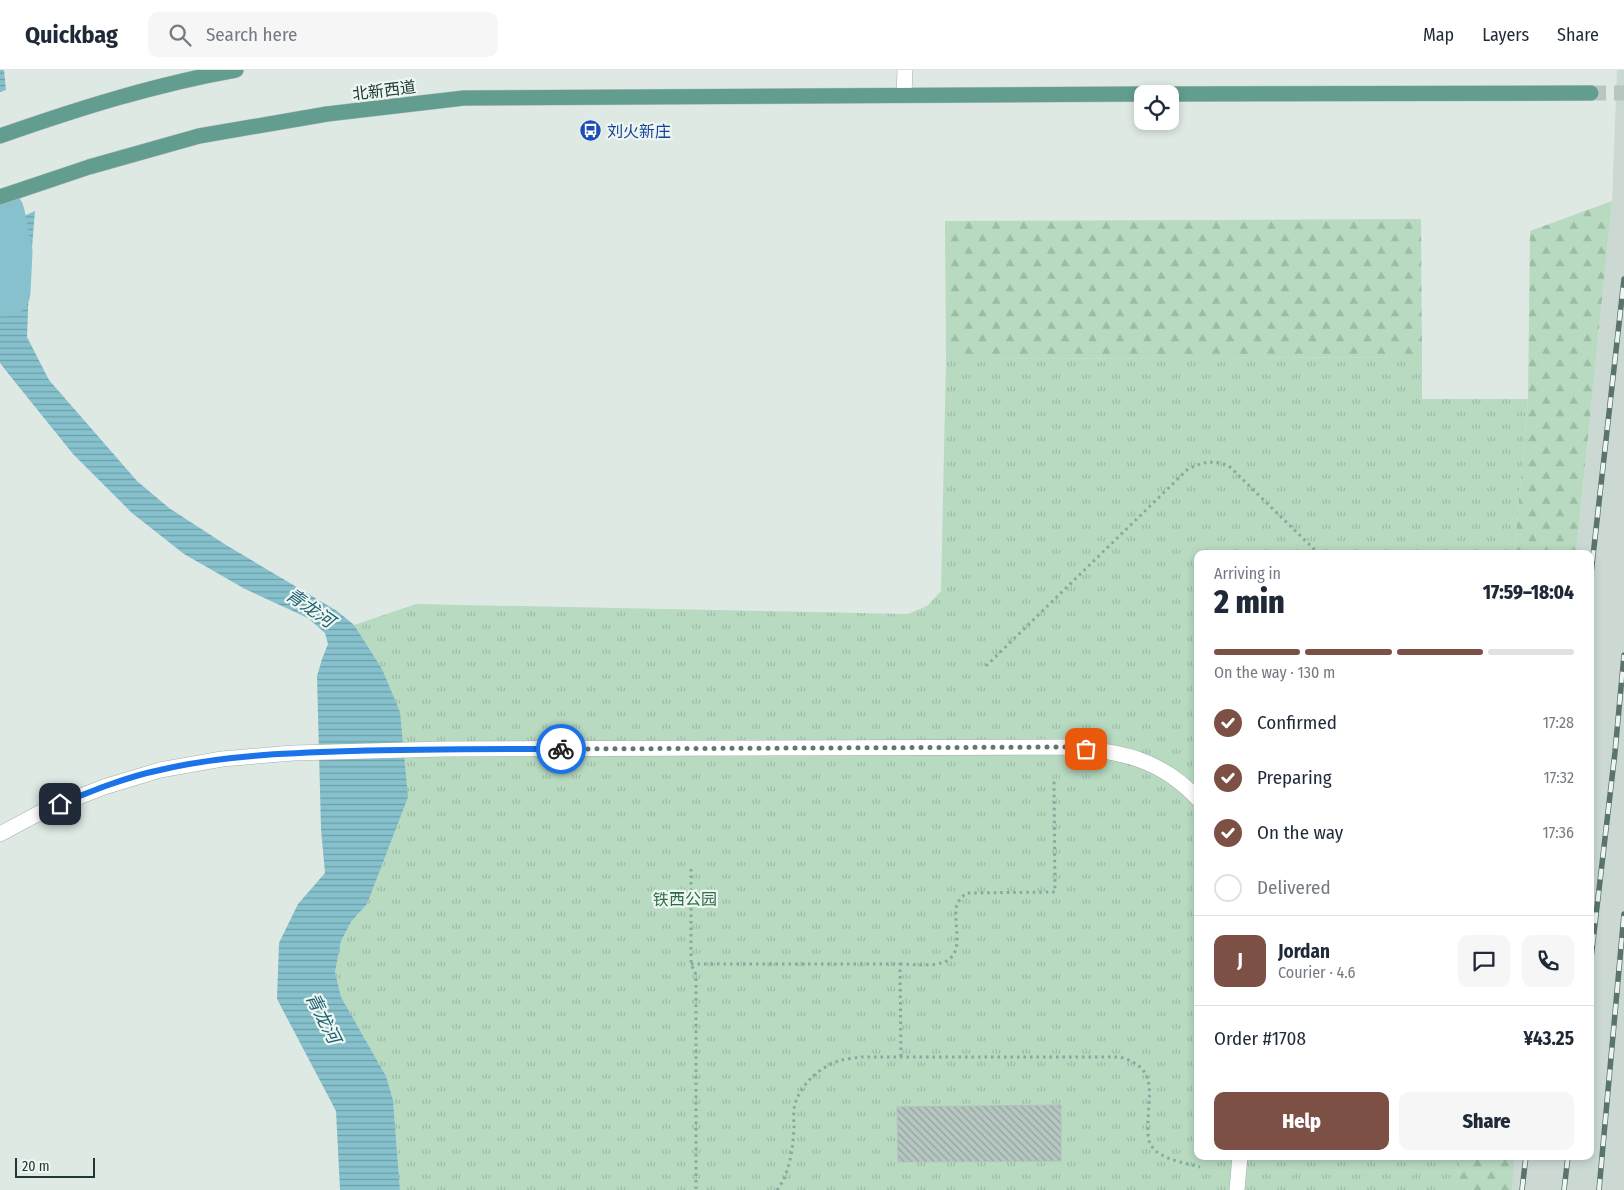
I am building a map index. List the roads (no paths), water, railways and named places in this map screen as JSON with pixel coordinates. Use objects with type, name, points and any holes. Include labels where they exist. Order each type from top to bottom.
[{"type":"main road","points":[[0,136],[66,112],[188,74],[236,70]]},
{"type":"main road","points":[[1179,94],[1591,93]]},
{"type":"main road","name":"北新西道","points":[[0,197],[89,167],[199,136],[328,114],[464,98],[1134,94]]},
{"type":"street","points":[[904,70],[904,95]]},
{"type":"street","points":[[0,834],[45,810],[104,787],[160,770],[222,759],[293,753],[445,749],[1067,747],[1106,750],[1155,765],[1183,783],[1194,794]]},
{"type":"street","points":[[1237,1190],[1240,1160]]},
{"type":"water","points":[[0,70],[4,70],[6,90],[0,92]]},
{"type":"water","points":[[35,211],[27,337],[49,380],[137,481],[169,508],[226,545],[337,611],[354,625],[382,669],[400,712],[408,797],[367,904],[351,922],[341,941],[335,972],[341,997],[386,1076],[393,1100],[400,1190],[340,1190],[336,1111],[277,999],[279,943],[298,904],[325,873],[321,829],[317,676],[328,644],[325,633],[308,618],[245,589],[184,554],[132,513],[73,454],[0,363],[0,227]]},
{"type":"waterway","name":"青龙河","points":[[0,213],[8,252],[6,292]]},
{"type":"tunnel","points":[[1591,93],[1624,93]]},
{"type":"railway","points":[[1594,550],[1624,279]]},
{"type":"railway","points":[[1594,933],[1624,655]]},
{"type":"railway","points":[[1599,1190],[1624,914]]},
{"type":"railway","points":[[1522,1190],[1526,1160]]},
{"type":"railway","points":[[1564,1190],[1568,1160]]},
{"type":"place","name":"刘火新庄","points":[[591,131]]},
{"type":"park label","name":"铁西公园","points":[[685,899]]}]
